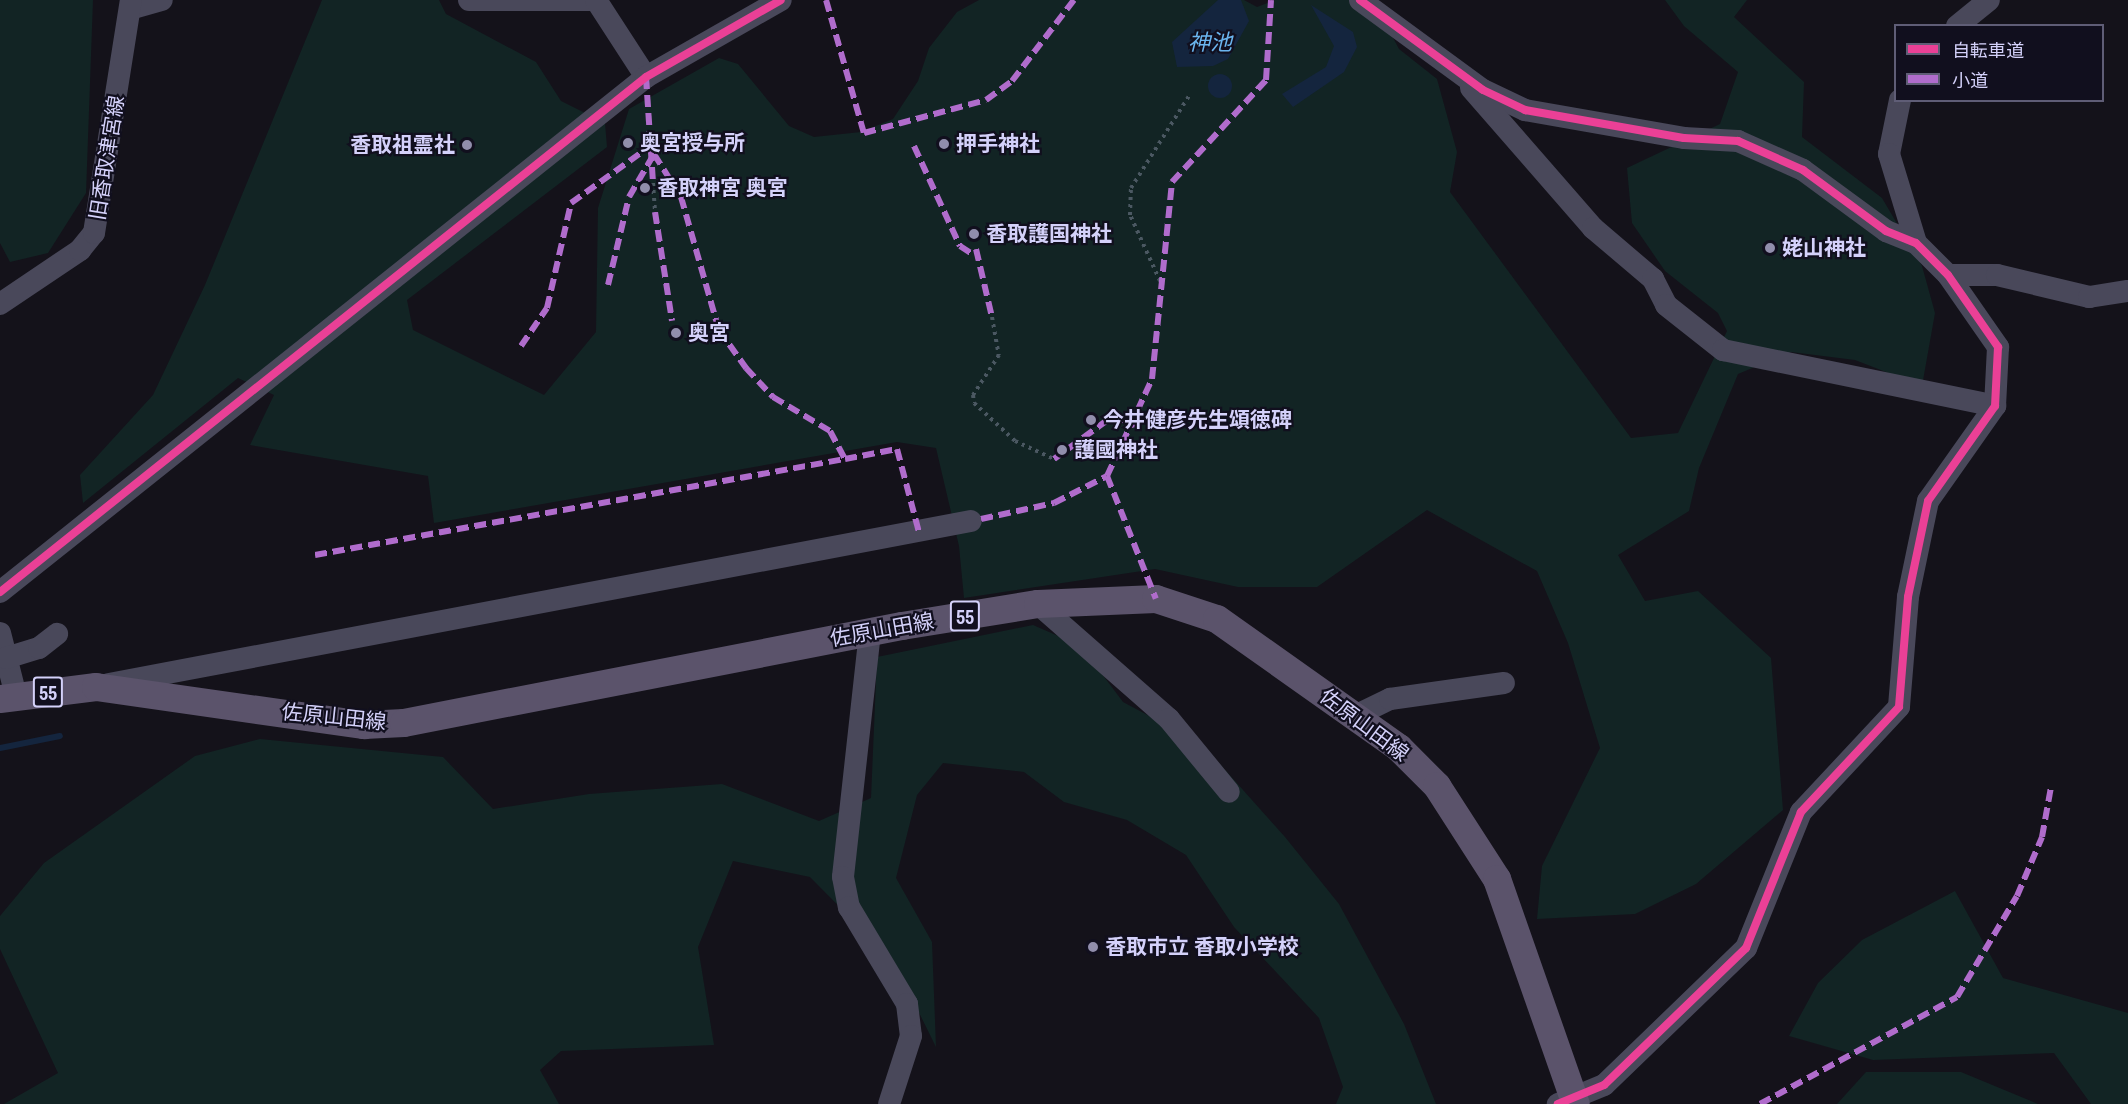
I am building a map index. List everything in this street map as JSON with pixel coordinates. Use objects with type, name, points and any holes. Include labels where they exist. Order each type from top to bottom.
[{"type":"main road","name":"佐原山田線","points":[[8,698],[96,687],[364,725],[404,723],[870,632],[1038,604],[1106,597],[1184,606],[1217,619],[1399,748],[1462,818],[1497,879],[1569,1102]]},
{"type":"street","points":[[130,5],[162,0]]},
{"type":"street","points":[[469,0],[594,0],[646,78]]},
{"type":"street","points":[[0,592],[646,78],[781,0]]},
{"type":"street","points":[[1360,0],[1454,69],[1525,110],[1684,138],[1738,141],[1803,170],[1886,231],[1916,243],[1948,275],[1998,347],[1995,406],[1928,501],[1908,597],[1899,707],[1801,812],[1746,948],[1604,1085],[1569,1102]]},
{"type":"street","points":[[1959,24],[1989,0]]},
{"type":"street","name":"旧香取津宮線","points":[[3,295],[80,250],[94,233],[130,5]]},
{"type":"street","points":[[1454,69],[1593,228],[1653,279],[1666,305],[1723,350],[1995,406]]},
{"type":"street","points":[[1900,102],[1889,154],[1916,243]]},
{"type":"street","points":[[1948,275],[1997,275],[2090,297],[2128,291]]},
{"type":"street","points":[[96,687],[971,521]]},
{"type":"street","points":[[1038,604],[1169,719],[1229,792]]},
{"type":"street","points":[[870,632],[843,877],[849,907],[908,1004],[911,1036],[889,1104]]},
{"type":"street","points":[[0,633],[6,658],[8,698]]},
{"type":"street","points":[[6,658],[39,648],[57,634]]},
{"type":"street","points":[[1355,716],[1390,699],[1504,683]]},
{"type":"path","points":[[1160,281],[1130,215],[1131,188],[1189,96]]},
{"type":"path","points":[[653,183],[655,212]]},
{"type":"path","points":[[992,316],[999,355],[973,395],[974,403],[1016,441],[1054,459]]},
{"type":"shaded area","points":[[0,0],[93,0],[86,193],[48,253],[10,262],[0,243]]},
{"type":"shaded area","points":[[322,0],[439,0],[446,14],[536,62],[561,101],[605,123],[607,147],[407,300],[413,330],[544,395],[596,332],[598,208],[629,109],[719,58],[738,64],[789,126],[814,137],[861,132],[893,119],[918,81],[929,48],[957,12],[979,0],[1244,0],[1257,7],[1275,0],[1373,0],[1399,49],[1437,79],[1457,152],[1450,192],[1631,438],[1678,433],[1727,331],[1718,313],[1665,271],[1632,223],[1627,168],[1720,124],[1738,72],[1684,26],[1665,0],[1747,0],[1734,17],[1804,82],[1802,137],[1882,198],[1922,266],[1935,313],[1922,386],[1855,360],[1791,352],[1738,374],[1699,468],[1689,511],[1618,555],[1645,601],[1698,591],[1771,658],[1783,810],[1696,884],[1635,914],[1537,919],[1542,866],[1600,748],[1568,643],[1537,571],[1427,510],[1317,587],[1238,587],[1155,569],[964,598],[959,546],[936,448],[897,442],[434,523],[428,476],[250,445],[274,395],[238,378],[83,503],[80,475],[153,395],[205,285]]},
{"type":"shaded area","points":[[1033,625],[1081,646],[1123,702],[1202,744],[1285,837],[1339,904],[1404,1024],[1436,1104],[1336,1104],[1343,1087],[1319,1018],[1234,927],[1186,855],[1127,820],[1064,802],[1024,772],[943,763],[917,795],[896,878],[932,942],[936,1047],[894,962],[810,877],[733,861],[698,947],[714,1045],[561,1051],[540,1070],[559,1104],[4,1104],[58,1073],[0,949],[0,916],[44,863],[195,756],[260,739],[443,757],[493,809],[589,794],[722,784],[819,821],[871,798],[877,657]]},
{"type":"shaded area","points":[[1955,891],[2003,978],[2128,1013],[2128,1104],[2091,1104],[2054,1053],[1873,1060],[1789,1036],[1818,983],[1862,940]]},
{"type":"shaded area","points":[[1866,1072],[1961,1072],[2038,1104],[1837,1104]]},
{"type":"water","name":"神池","points":[[1218,0],[1241,0],[1249,21],[1228,59],[1213,66],[1177,67],[1172,42]]},
{"type":"water","points":[[1311,5],[1353,32],[1357,47],[1344,72],[1293,107],[1282,94],[1326,67],[1334,46]]},
{"type":"water","points":[[1220,74],[1229,77],[1232,86],[1229,95],[1220,98],[1211,95],[1208,86],[1211,77]]},
{"type":"waterway","points":[[0,748],[60,736]]},
{"type":"marked path","points":[[826,0],[864,133],[986,100],[1012,81],[1074,0]]},
{"type":"marked path","points":[[981,519],[1054,503],[1107,476],[1152,379],[1172,182],[1266,80],[1271,0]]},
{"type":"marked path","points":[[646,77],[653,183]]},
{"type":"marked path","points":[[521,346],[547,308],[571,203],[653,144]]},
{"type":"marked path","points":[[914,146],[960,246],[974,255]]},
{"type":"marked path","points":[[608,285],[629,197],[654,154],[681,197],[719,330],[746,368],[773,397],[830,431],[845,459],[897,449],[919,532]]},
{"type":"marked path","points":[[655,212],[672,321]]},
{"type":"marked path","points":[[976,249],[992,317]]},
{"type":"marked path","points":[[1054,459],[1113,416],[1135,425]]},
{"type":"marked path","points":[[315,555],[845,459]]},
{"type":"marked path","points":[[1107,476],[1156,599]]},
{"type":"marked path","points":[[1760,1104],[1957,997],[2017,896],[2042,837],[2051,787]]},
{"type":"cycle path","points":[[0,592],[646,77],[781,0]]},
{"type":"cycle path","points":[[1360,0],[1483,90],[1525,110],[1684,138],[1738,141],[1803,170],[1886,231],[1916,243],[1948,275],[1998,347],[1995,406],[1928,501],[1908,597],[1899,707],[1801,812],[1746,948],[1604,1085],[1558,1104]]},
{"type":"place","name":"奥宮授与所","points":[[628,143]]},
{"type":"place","name":"押手神社","points":[[944,144]]},
{"type":"place","name":"香取祖霊社","points":[[467,145]]},
{"type":"place","name":"香取神宮 奥宮","points":[[645,188]]},
{"type":"place","name":"香取護国神社","points":[[974,234]]},
{"type":"place","name":"姥山神社","points":[[1770,248]]},
{"type":"place","name":"奥宮","points":[[676,333]]},
{"type":"place","name":"今井健彦先生頌徳碑","points":[[1091,420]]},
{"type":"place","name":"護國神社","points":[[1062,450]]},
{"type":"place","name":"香取市立 香取小学校","points":[[1093,947]]}]
